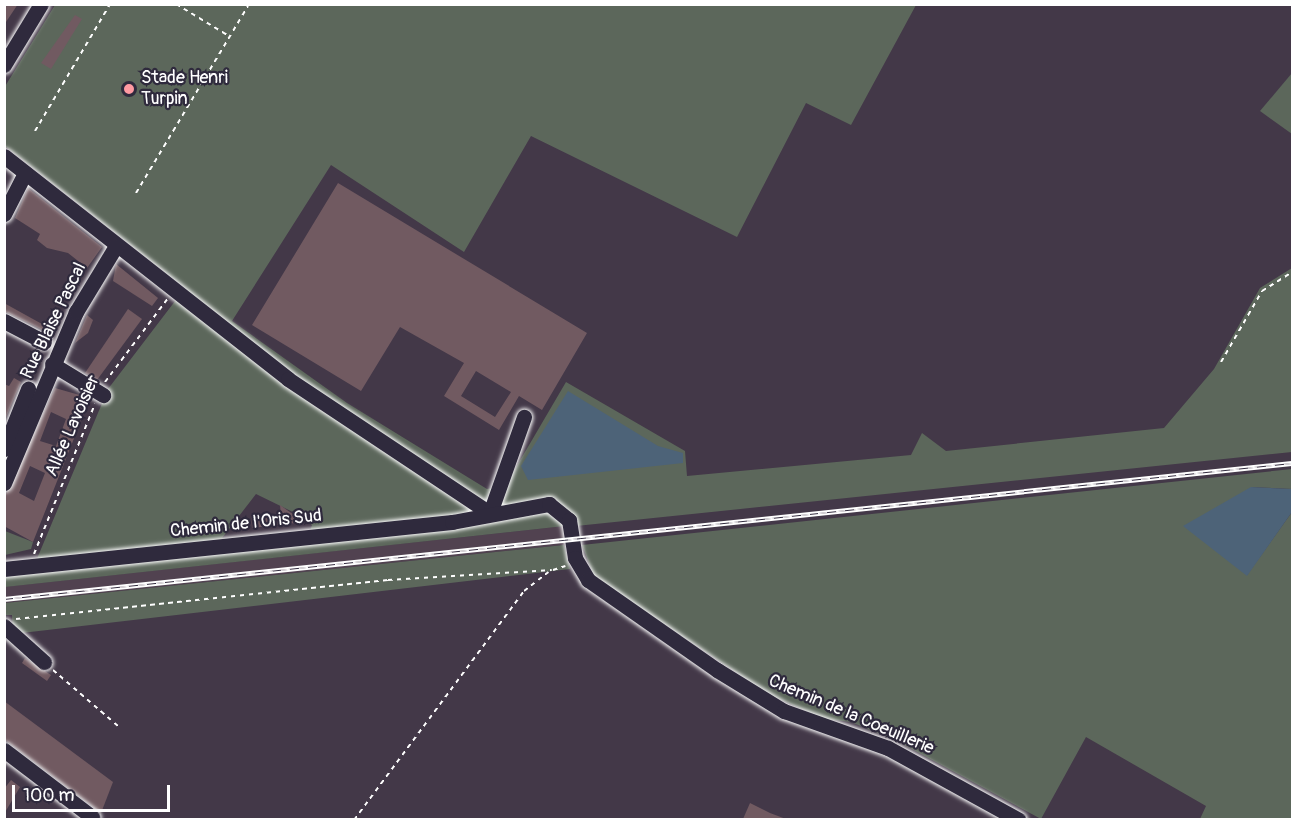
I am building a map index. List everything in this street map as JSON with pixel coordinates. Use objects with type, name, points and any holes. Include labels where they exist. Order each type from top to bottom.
[{"type":"street","points":[[4,65],[41,4]]},
{"type":"street","points":[[4,156],[173,291],[303,389],[490,513],[524,417]]},
{"type":"street","points":[[4,214],[26,173]]},
{"type":"street","name":"Rue Blaise Pascal","points":[[4,483],[52,364],[116,246]]},
{"type":"street","points":[[4,321],[44,342]]},
{"type":"street","points":[[52,364],[101,394]]},
{"type":"street","points":[[4,449],[28,389]]},
{"type":"street","name":"Chemin de l'Oris Sud","points":[[4,569],[452,522],[490,513],[554,506],[569,520],[576,563]]},
{"type":"street","name":"Chemin de la Coeuillerie","points":[[576,563],[601,591],[760,699],[888,748],[1019,819]]},
{"type":"street","points":[[8,623],[44,662]]},
{"type":"street","points":[[5,752],[92,817]]},
{"type":"path","points":[[35,131],[110,4]]},
{"type":"path","points":[[176,4],[229,36]]},
{"type":"path","points":[[136,193],[248,6]]},
{"type":"path","points":[[1221,362],[1262,291],[1293,272]]},
{"type":"path","name":"Allée Lavoisier","points":[[22,556],[34,554],[101,394],[173,291]]},
{"type":"path","points":[[8,623],[388,580],[552,570],[576,563]]},
{"type":"path","points":[[354,819],[524,591],[552,570]]},
{"type":"path","points":[[44,662],[119,727]]},
{"type":"shaded area","points":[[565,526],[564,545],[5,603],[4,587]]},
{"type":"green space","points":[[55,5],[916,5],[851,125],[806,103],[737,237],[531,136],[464,252],[331,165],[232,321],[347,403],[487,489],[505,486],[566,382],[685,451],[687,476],[911,455],[922,433],[946,451],[1164,428],[1214,369],[1260,288],[1292,268],[1292,452],[576,526],[575,517],[564,516],[565,526],[5,587],[5,576],[31,573],[108,389],[185,288],[5,146],[4,88]],"holes":[[[256,494],[301,516],[312,525],[309,534],[219,542]]]},
{"type":"green space","points":[[1292,73],[1292,134],[1260,111]]},
{"type":"green space","points":[[1292,469],[1292,489],[1251,487],[1247,575],[1292,512],[1292,819],[1200,819],[1206,806],[1086,737],[1041,819],[897,741],[851,722],[825,719],[770,695],[594,577],[582,545]]},
{"type":"green space","points":[[5,531],[33,542],[31,549],[5,555]]},
{"type":"green space","points":[[564,545],[570,569],[13,634],[12,615],[5,615],[5,603]]},
{"type":"water","points":[[568,391],[658,446],[683,453],[683,463],[528,480],[521,466]]},
{"type":"water","points":[[1251,487],[1292,489],[1292,512],[1247,576],[1183,526]]},
{"type":"building","points":[[4,4],[18,4],[4,25]]},
{"type":"building","points":[[75,15],[82,19],[51,69],[41,63]]},
{"type":"building","points":[[338,183],[587,333],[542,410],[519,396],[499,430],[444,396],[464,363],[400,327],[361,391],[252,325]],"holes":[[[476,371],[511,392],[495,417],[461,396]]]},
{"type":"building","points":[[28,188],[102,247],[87,268],[68,253],[47,248],[37,240],[40,234],[15,218]]},
{"type":"building","points":[[116,264],[158,298],[152,306],[113,281]]},
{"type":"building","points":[[4,303],[51,329],[49,333],[4,311]]},
{"type":"building","points":[[128,309],[142,319],[97,380],[85,373]]},
{"type":"building","points":[[87,315],[93,320],[88,333],[75,343]]},
{"type":"building","points":[[14,378],[21,382],[4,422],[4,384],[9,386]]},
{"type":"building","points":[[55,388],[90,398],[33,542],[4,526],[4,498]],"holes":[[[51,412],[66,419],[56,446],[40,441]],[[30,466],[45,473],[34,501],[19,493]]]},
{"type":"building","points":[[280,505],[294,515],[295,523],[252,528],[251,514],[281,516]]},
{"type":"building","points":[[25,658],[51,675],[47,681],[22,663]]},
{"type":"building","points":[[4,701],[113,782],[101,813],[4,739]]},
{"type":"building","points":[[11,780],[20,787],[4,814],[4,789]]},
{"type":"building","points":[[750,803],[770,813],[786,819],[743,819]]},
{"type":"railway","points":[[4,599],[1292,463]]},
{"type":"place","name":"Stade Henri Turpin","points":[[129,89]]}]
